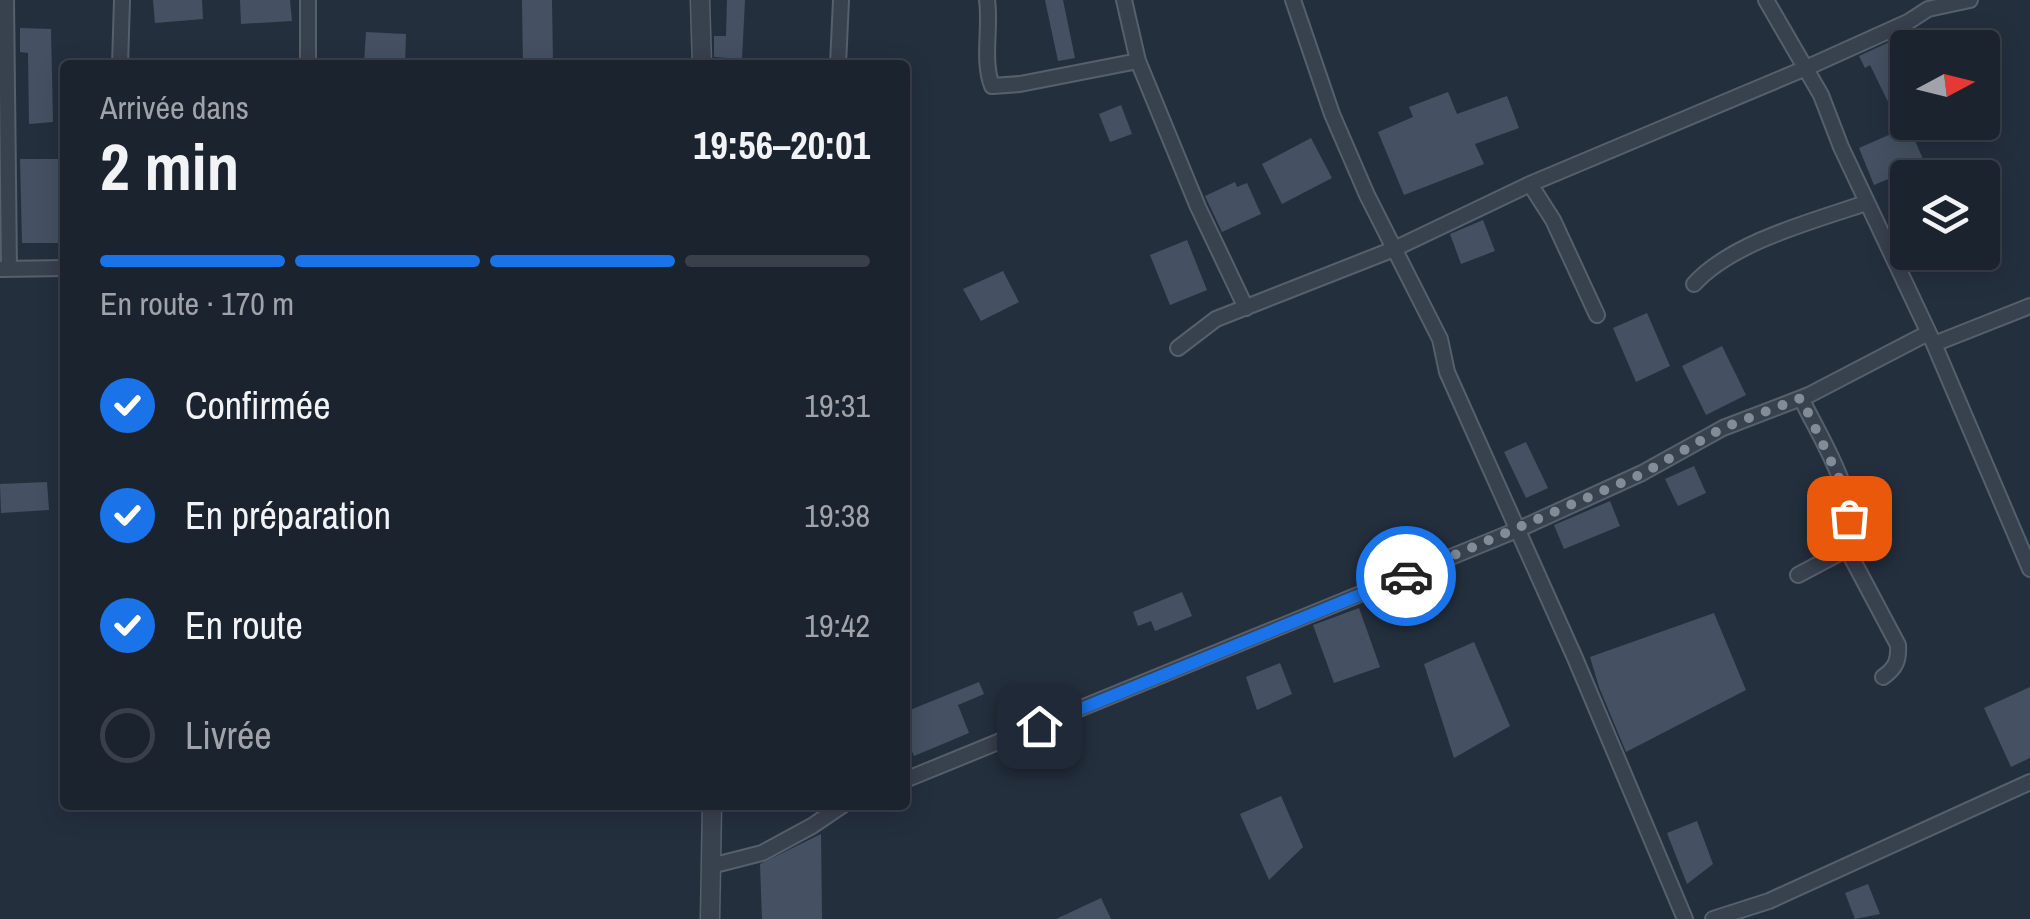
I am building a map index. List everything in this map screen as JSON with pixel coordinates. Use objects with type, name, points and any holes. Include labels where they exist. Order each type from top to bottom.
[{"type":"street","points":[[6,0],[5,269],[60,268]]},
{"type":"street","points":[[120,60],[122,0]]},
{"type":"street","points":[[308,0],[308,60]]},
{"type":"street","points":[[700,0],[702,60]]},
{"type":"street","points":[[838,60],[841,0]]},
{"type":"street","points":[[987,0],[987,73],[992,86],[1138,61]]},
{"type":"street","points":[[1124,0],[1138,61],[1198,207],[1246,308]]},
{"type":"street","points":[[1293,0],[1332,114],[1440,338],[1447,372],[1685,919]]},
{"type":"street","points":[[1766,0],[1821,96],[2030,569]]},
{"type":"street","points":[[1178,348],[1216,319],[1394,249],[1530,184],[1806,68],[1928,9],[1970,0]]},
{"type":"street","points":[[1530,184],[1553,220],[1598,315]]},
{"type":"street","points":[[1694,284],[1709,268],[1785,231],[1866,203]]},
{"type":"street","points":[[910,778],[1517,530],[1642,474],[1723,428],[1801,398],[1931,339],[2030,306]]},
{"type":"street","points":[[1801,398],[1848,497],[1847,549],[1898,645],[1899,658],[1893,670],[1883,676]]},
{"type":"street","points":[[1798,575],[1847,549]]},
{"type":"street","points":[[1713,919],[1769,901],[2030,782]]},
{"type":"street","points":[[710,919],[712,810]]},
{"type":"street","points":[[711,866],[762,853],[812,826],[832,810]]},
{"type":"building","points":[[153,0],[202,0],[203,19],[155,23]]},
{"type":"building","points":[[240,0],[290,0],[292,21],[241,24]]},
{"type":"building","points":[[522,0],[552,0],[553,60],[523,60]]},
{"type":"building","points":[[727,0],[745,0],[742,59],[714,57],[714,36],[726,36]]},
{"type":"building","points":[[1045,0],[1063,0],[1075,58],[1058,61]]},
{"type":"building","points":[[20,28],[51,29],[53,122],[29,124],[28,53],[20,52]]},
{"type":"building","points":[[366,32],[406,34],[405,60],[364,60]]},
{"type":"building","points":[[1890,42],[1890,106],[1870,65],[1865,68],[1859,56]]},
{"type":"building","points":[[1448,92],[1457,114],[1507,96],[1519,128],[1475,144],[1484,164],[1404,195],[1378,132],[1413,117],[1409,107]]},
{"type":"building","points":[[1121,105],[1132,134],[1110,142],[1099,114]]},
{"type":"building","points":[[1890,134],[1890,140],[1915,140],[1923,160],[1890,160],[1890,178],[1874,185],[1859,148]]},
{"type":"building","points":[[1311,138],[1332,178],[1282,204],[1262,164]]},
{"type":"building","points":[[20,159],[60,159],[60,243],[22,243]]},
{"type":"building","points":[[1235,182],[1237,187],[1247,183],[1261,214],[1222,232],[1205,196]]},
{"type":"building","points":[[1483,220],[1495,251],[1461,264],[1450,234]]},
{"type":"building","points":[[1187,240],[1207,290],[1170,305],[1150,255]]},
{"type":"building","points":[[1003,271],[1019,302],[981,321],[963,289]]},
{"type":"building","points":[[1647,313],[1670,366],[1636,382],[1613,328]]},
{"type":"building","points":[[1722,346],[1746,395],[1706,415],[1682,366]]},
{"type":"building","points":[[1526,442],[1548,488],[1526,498],[1504,452]]},
{"type":"building","points":[[1694,466],[1706,493],[1678,506],[1665,479]]},
{"type":"building","points":[[47,482],[49,510],[1,513],[0,484]]},
{"type":"building","points":[[1610,501],[1620,526],[1564,549],[1554,525]]},
{"type":"building","points":[[1182,592],[1192,616],[1155,631],[1151,621],[1138,626],[1133,612]]},
{"type":"building","points":[[1359,608],[1380,667],[1334,683],[1313,625]]},
{"type":"building","points":[[1714,613],[1746,690],[1626,752],[1590,657]]},
{"type":"building","points":[[1474,642],[1510,726],[1454,758],[1424,664]]},
{"type":"building","points":[[1280,663],[1292,694],[1257,710],[1246,677]]},
{"type":"building","points":[[979,682],[984,694],[958,705],[969,733],[914,756],[910,747],[910,710]]},
{"type":"building","points":[[2030,687],[2030,758],[2011,767],[1984,708]]},
{"type":"building","points":[[1281,796],[1303,847],[1269,880],[1240,814]]},
{"type":"building","points":[[1697,821],[1713,864],[1687,884],[1667,833]]},
{"type":"building","points":[[821,834],[822,919],[762,919],[760,864]]},
{"type":"building","points":[[1868,884],[1880,914],[1855,919],[1845,893]]},
{"type":"building","points":[[1101,898],[1111,919],[1056,919]]},
{"type":"way so far","points":[[1406,576],[1642,474],[1723,428],[1801,398],[1848,497],[1849,518]]},
{"type":"route","points":[[1039,726],[1406,576]]}]
